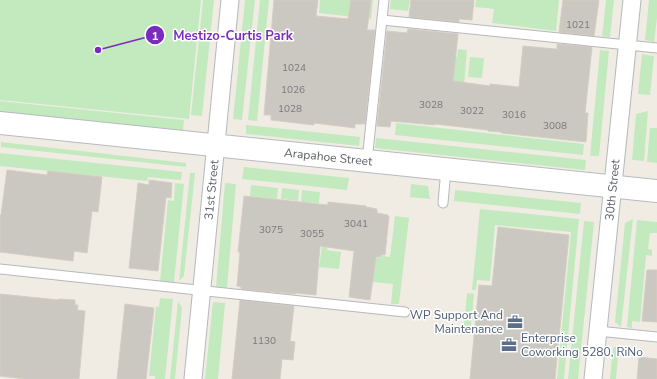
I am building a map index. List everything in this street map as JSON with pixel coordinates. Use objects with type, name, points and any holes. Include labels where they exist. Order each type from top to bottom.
[{"type":"street","name":"31st Street","points":[[193,379],[230,0]]},
{"type":"street","name":"30th Street","points":[[593,379],[632,0]]},
{"type":"street","name":"Arapahoe Street","points":[[0,123],[657,191]]},
{"type":"lane","points":[[367,161],[384,0]]},
{"type":"lane","points":[[382,20],[657,48]]},
{"type":"lane","points":[[443,203],[446,169]]},
{"type":"lane","points":[[0,270],[405,312]]},
{"type":"lane","points":[[598,331],[657,337]]},
{"type":"green space","points":[[0,0],[201,0],[189,119],[0,100]]},
{"type":"green space","points":[[203,0],[214,0],[202,116],[191,115]]},
{"type":"green space","points":[[245,0],[255,0],[242,120],[233,119]]},
{"type":"green space","points":[[260,0],[269,0],[257,121],[248,120]]},
{"type":"green space","points":[[320,0],[373,0],[371,19],[319,13]]},
{"type":"green space","points":[[391,0],[410,0],[408,11],[390,9]]},
{"type":"green space","points":[[476,0],[559,0],[556,31],[492,23],[494,9],[475,7]]},
{"type":"green space","points":[[606,0],[614,0],[610,37],[602,36]]},
{"type":"green space","points":[[649,0],[657,0],[657,18],[654,42],[645,40]]},
{"type":"green space","points":[[458,49],[467,50],[464,86],[454,85],[454,77],[446,76],[447,56],[457,57]]},
{"type":"green space","points":[[600,50],[609,51],[599,156],[590,156]]},
{"type":"green space","points":[[642,54],[654,56],[650,95],[638,94]]},
{"type":"green space","points":[[470,57],[484,58],[482,78],[468,77]]},
{"type":"green space","points":[[0,101],[184,120],[183,131],[0,113]]},
{"type":"green space","points":[[648,111],[644,161],[632,160],[636,114]]},
{"type":"green space","points":[[396,123],[584,144],[583,155],[395,135]]},
{"type":"green space","points":[[246,125],[360,137],[359,146],[246,134]]},
{"type":"green space","points":[[650,128],[657,128],[657,163],[647,162]]},
{"type":"green space","points":[[376,138],[586,160],[585,170],[375,148]]},
{"type":"green space","points":[[1,142],[186,163],[186,167],[1,147]]},
{"type":"green space","points":[[0,153],[182,172],[181,180],[148,177],[147,181],[0,166]]},
{"type":"green space","points":[[244,167],[349,178],[347,190],[242,179]]},
{"type":"green space","points":[[190,173],[195,173],[184,276],[179,281]]},
{"type":"green space","points":[[175,183],[184,184],[174,282],[160,281],[168,200],[174,201]]},
{"type":"green space","points":[[225,183],[236,184],[227,288],[216,287]]},
{"type":"green space","points":[[411,184],[428,186],[430,199],[410,197]]},
{"type":"green space","points":[[251,185],[278,188],[277,199],[250,196]]},
{"type":"green space","points":[[282,188],[299,190],[298,201],[281,199]]},
{"type":"green space","points":[[302,190],[320,192],[319,203],[301,202]]},
{"type":"green space","points":[[455,190],[581,203],[580,214],[454,201]]},
{"type":"green space","points":[[480,209],[579,219],[564,379],[557,379],[571,232],[495,225],[490,281],[477,280],[476,290],[472,290]]},
{"type":"green space","points":[[395,216],[409,218],[399,304],[391,304],[393,284],[372,282],[375,258],[381,258],[382,256],[390,257]]},
{"type":"green space","points":[[633,219],[621,327],[615,322],[625,223]]},
{"type":"green space","points":[[637,220],[657,222],[657,233],[650,233],[648,249],[652,250],[652,256],[646,255],[640,322],[632,321],[632,328],[627,327]]},
{"type":"green space","points":[[584,221],[594,222],[578,379],[568,379]]},
{"type":"green space","points":[[323,240],[328,240],[327,250],[341,252],[339,269],[319,267]]},
{"type":"green space","points":[[467,293],[474,294],[470,335],[463,334]]},
{"type":"green space","points":[[160,298],[173,299],[165,379],[155,379],[155,376],[149,376],[156,306],[159,307]]},
{"type":"green space","points":[[178,301],[182,308],[175,379],[170,379]]},
{"type":"green space","points":[[213,302],[225,303],[218,379],[205,379]]},
{"type":"green space","points":[[619,345],[616,379],[610,379],[613,348]]},
{"type":"building","points":[[274,0],[318,0],[316,16],[348,19],[351,0],[371,0],[367,30],[375,30],[365,124],[355,124],[355,128],[314,123],[314,125],[271,120],[271,115],[264,115]]},
{"type":"building","points":[[411,0],[474,0],[472,20],[459,19],[459,22],[409,17]]},
{"type":"building","points":[[563,0],[599,0],[594,36],[559,32]]},
{"type":"building","points":[[408,29],[458,34],[453,81],[490,86],[490,84],[519,87],[523,46],[555,49],[557,49],[557,44],[592,47],[585,113],[588,113],[586,142],[435,124],[391,121],[390,127],[377,126],[387,31],[407,33]]},
{"type":"building","points":[[7,170],[47,175],[48,171],[102,177],[98,212],[92,211],[87,253],[74,251],[73,261],[0,252],[0,215]]},
{"type":"building","points":[[149,180],[172,183],[171,198],[166,197],[158,271],[129,268],[138,183],[149,185]]},
{"type":"building","points":[[244,196],[328,205],[328,202],[366,206],[377,209],[377,213],[388,215],[385,255],[376,257],[370,300],[349,297],[354,251],[320,246],[316,295],[241,289],[241,287],[237,286],[240,252],[238,252]]},
{"type":"building","points":[[498,227],[569,235],[555,379],[470,379],[479,285],[492,286]]},
{"type":"building","points":[[647,270],[657,270],[657,322],[642,321]]},
{"type":"building","points":[[0,294],[59,300],[75,300],[75,305],[78,305],[77,310],[85,311],[79,379],[25,379],[0,376]]},
{"type":"building","points":[[240,300],[294,306],[290,341],[295,342],[293,360],[282,359],[280,379],[232,379]]},
{"type":"building","points":[[125,304],[154,308],[146,379],[117,379]]},
{"type":"building","points":[[639,357],[657,359],[657,379],[637,379]]},
{"type":"place","name":"Mestizo-Curtis Park","points":[[98,50]]},
{"type":"place","name":"WP Support And Maintenance","points":[[515,322]]},
{"type":"place","name":"Enterprise Coworking 5280, RiNo","points":[[509,345]]}]
